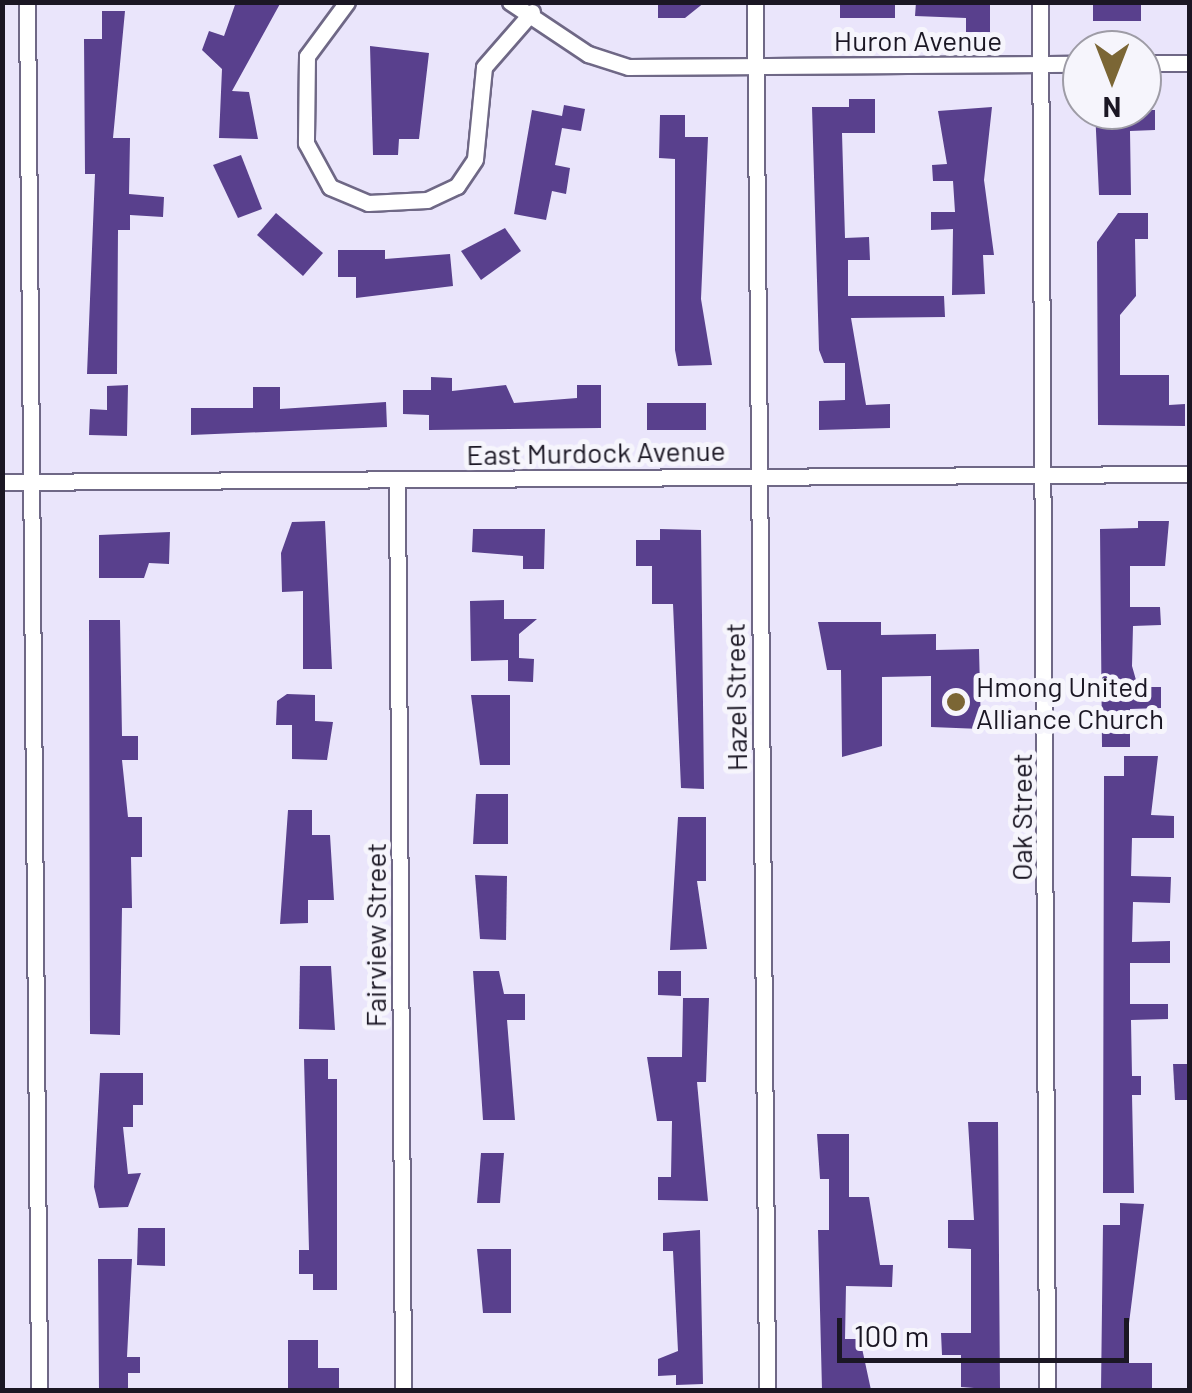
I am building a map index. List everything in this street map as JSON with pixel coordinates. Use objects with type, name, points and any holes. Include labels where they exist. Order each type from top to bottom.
[{"type":"street","points":[[27,2],[39,1390]]},
{"type":"street","points":[[347,2],[307,56],[306,142],[330,188],[368,203],[426,200],[457,186],[475,159],[484,67],[532,12]]},
{"type":"street","name":"Huron Avenue","points":[[510,2],[616,64],[1062,64]]},
{"type":"street","name":"Hazel Street","points":[[756,2],[767,1390]]},
{"type":"street","name":"Oak Street","points":[[1040,2],[1048,1390]]},
{"type":"street","points":[[1162,64],[1190,63]]},
{"type":"street","name":"East Murdock Avenue","points":[[2,482],[1190,474]]},
{"type":"street","name":"Fairview Street","points":[[397,479],[403,1390]]},
{"type":"building","points":[[236,2],[281,2],[232,91],[249,92],[258,139],[219,138],[222,69],[202,50],[209,31],[224,36]]},
{"type":"building","points":[[658,2],[705,2],[685,18],[658,18]]},
{"type":"building","points":[[840,2],[895,2],[895,18],[840,18]]},
{"type":"building","points":[[916,2],[990,2],[990,32],[966,32],[966,18],[915,16]]},
{"type":"building","points":[[1093,2],[1141,2],[1141,21],[1093,21]]},
{"type":"building","points":[[102,11],[125,11],[113,138],[130,138],[129,194],[164,197],[163,217],[130,215],[130,230],[118,230],[117,374],[87,374],[95,174],[85,174],[84,39],[102,39]]},
{"type":"building","points":[[370,46],[429,53],[419,139],[399,139],[398,155],[373,155]]},
{"type":"building","points":[[849,99],[875,99],[875,133],[842,133],[845,238],[869,237],[870,260],[848,260],[848,296],[944,296],[945,317],[851,318],[866,405],[890,404],[890,428],[819,430],[819,401],[845,400],[845,363],[824,363],[819,350],[812,107],[849,107]]},
{"type":"building","points":[[564,105],[585,109],[581,131],[562,128],[555,165],[570,168],[566,194],[552,191],[546,220],[514,214],[532,110],[562,116]]},
{"type":"building","points":[[992,107],[984,180],[994,255],[983,255],[985,294],[952,295],[953,229],[931,230],[931,212],[955,212],[953,181],[933,181],[932,165],[947,164],[938,111]]},
{"type":"building","points":[[660,115],[685,115],[685,137],[708,137],[701,299],[712,365],[678,366],[675,159],[659,158]]},
{"type":"building","points":[[1096,130],[1155,130],[1130,131],[1131,195],[1099,195]]},
{"type":"building","points":[[241,155],[262,209],[238,218],[213,165]]},
{"type":"building","points":[[276,213],[323,253],[303,276],[257,235]]},
{"type":"building","points":[[1118,213],[1148,213],[1148,239],[1135,239],[1136,296],[1120,315],[1120,375],[1169,375],[1169,405],[1185,404],[1185,426],[1098,425],[1097,242]]},
{"type":"building","points":[[505,228],[521,251],[481,280],[461,251]]},
{"type":"building","points":[[338,250],[385,250],[385,259],[450,254],[453,286],[356,298],[356,277],[338,277]]},
{"type":"building","points":[[431,377],[452,378],[452,391],[506,385],[514,403],[577,398],[577,385],[601,385],[601,428],[429,430],[429,415],[403,414],[403,390],[431,390]]},
{"type":"building","points":[[128,385],[127,436],[89,435],[90,409],[107,410],[107,386]]},
{"type":"building","points":[[253,387],[280,387],[280,409],[386,402],[387,427],[191,435],[191,408],[253,408]]},
{"type":"building","points":[[647,403],[706,403],[706,430],[647,430]]},
{"type":"building","points":[[325,521],[332,669],[303,669],[303,591],[282,592],[281,553],[292,522]]},
{"type":"building","points":[[1138,521],[1169,521],[1165,566],[1130,566],[1130,607],[1160,607],[1161,625],[1133,626],[1132,666],[1138,687],[1161,687],[1161,708],[1130,709],[1130,747],[1102,747],[1100,529],[1138,528]]},
{"type":"building","points":[[473,529],[545,529],[544,569],[523,569],[523,556],[472,552]]},
{"type":"building","points":[[660,529],[701,530],[704,789],[681,788],[673,604],[652,604],[652,566],[636,566],[636,540],[660,540]]},
{"type":"building","points":[[170,532],[169,564],[149,563],[144,578],[99,578],[99,535]]},
{"type":"building","points":[[504,600],[504,619],[537,619],[519,634],[519,658],[534,659],[533,682],[508,681],[508,660],[471,661],[470,601]]},
{"type":"building","points":[[89,620],[120,620],[122,736],[138,736],[138,760],[122,760],[128,817],[142,817],[142,857],[131,857],[132,908],[122,908],[120,1035],[90,1034]]},
{"type":"building","name":"Hmong United Alliance Church","points":[[818,622],[881,622],[881,635],[936,634],[936,650],[979,649],[981,729],[931,727],[931,676],[882,677],[882,746],[842,757],[841,670],[827,670]]},
{"type":"building","points":[[287,694],[315,695],[315,721],[333,722],[327,760],[292,759],[292,725],[276,725],[277,701]]},
{"type":"building","points":[[471,695],[510,695],[510,765],[480,765]]},
{"type":"building","points":[[1124,756],[1158,756],[1151,815],[1174,816],[1174,838],[1132,838],[1131,876],[1171,877],[1170,903],[1133,902],[1132,942],[1170,941],[1170,963],[1130,963],[1130,1004],[1168,1004],[1168,1019],[1131,1020],[1132,1076],[1141,1076],[1141,1095],[1132,1095],[1134,1193],[1103,1193],[1104,776],[1124,776]]},
{"type":"building","points":[[476,794],[508,794],[508,844],[473,844]]},
{"type":"building","points":[[288,810],[312,810],[312,835],[330,835],[334,900],[308,900],[308,923],[280,924]]},
{"type":"building","points":[[678,817],[706,817],[706,881],[697,881],[707,949],[670,950]]},
{"type":"building","points":[[475,875],[507,876],[506,940],[480,939]]},
{"type":"building","points":[[300,966],[331,966],[335,1030],[299,1029]]},
{"type":"building","points":[[473,971],[499,971],[504,994],[525,994],[525,1020],[507,1020],[515,1120],[483,1120]]},
{"type":"building","points":[[658,971],[681,971],[681,996],[658,995]]},
{"type":"building","points":[[683,998],[709,998],[706,1082],[697,1082],[708,1201],[658,1200],[658,1177],[671,1177],[672,1121],[657,1121],[647,1057],[682,1057]]},
{"type":"building","points":[[304,1059],[328,1059],[328,1079],[337,1079],[337,1290],[313,1290],[313,1274],[299,1274],[299,1250],[309,1250]]},
{"type":"building","points":[[1173,1064],[1190,1064],[1190,1100],[1175,1100]]},
{"type":"building","points":[[100,1073],[143,1073],[143,1105],[133,1105],[133,1127],[123,1127],[128,1174],[141,1173],[128,1207],[99,1208],[94,1187]]},
{"type":"building","points":[[968,1122],[998,1122],[1000,1390],[961,1387],[961,1355],[942,1355],[941,1333],[971,1333],[971,1249],[948,1248],[948,1220],[974,1220]]},
{"type":"building","points":[[817,1134],[849,1134],[849,1197],[869,1197],[880,1265],[893,1265],[892,1287],[846,1286],[845,1339],[860,1339],[871,1390],[822,1390],[818,1230],[829,1230],[829,1179],[820,1179]]},
{"type":"building","points":[[481,1153],[504,1153],[500,1203],[477,1203]]},
{"type":"building","points":[[1120,1203],[1144,1204],[1124,1363],[1152,1363],[1152,1390],[1101,1390],[1103,1225],[1120,1225]]},
{"type":"building","points":[[138,1228],[165,1228],[165,1266],[137,1265]]},
{"type":"building","points":[[700,1230],[703,1384],[676,1385],[676,1375],[658,1376],[658,1359],[678,1351],[673,1251],[663,1251],[663,1233]]},
{"type":"building","points":[[477,1249],[511,1249],[511,1313],[483,1313]]},
{"type":"building","points":[[98,1259],[132,1259],[127,1357],[140,1357],[140,1373],[128,1373],[128,1390],[99,1390]]},
{"type":"building","points":[[288,1340],[318,1340],[318,1368],[339,1368],[339,1390],[288,1390]]},
{"type":"place","name":"Hmong United Alliance Church","points":[[956,702]]}]
